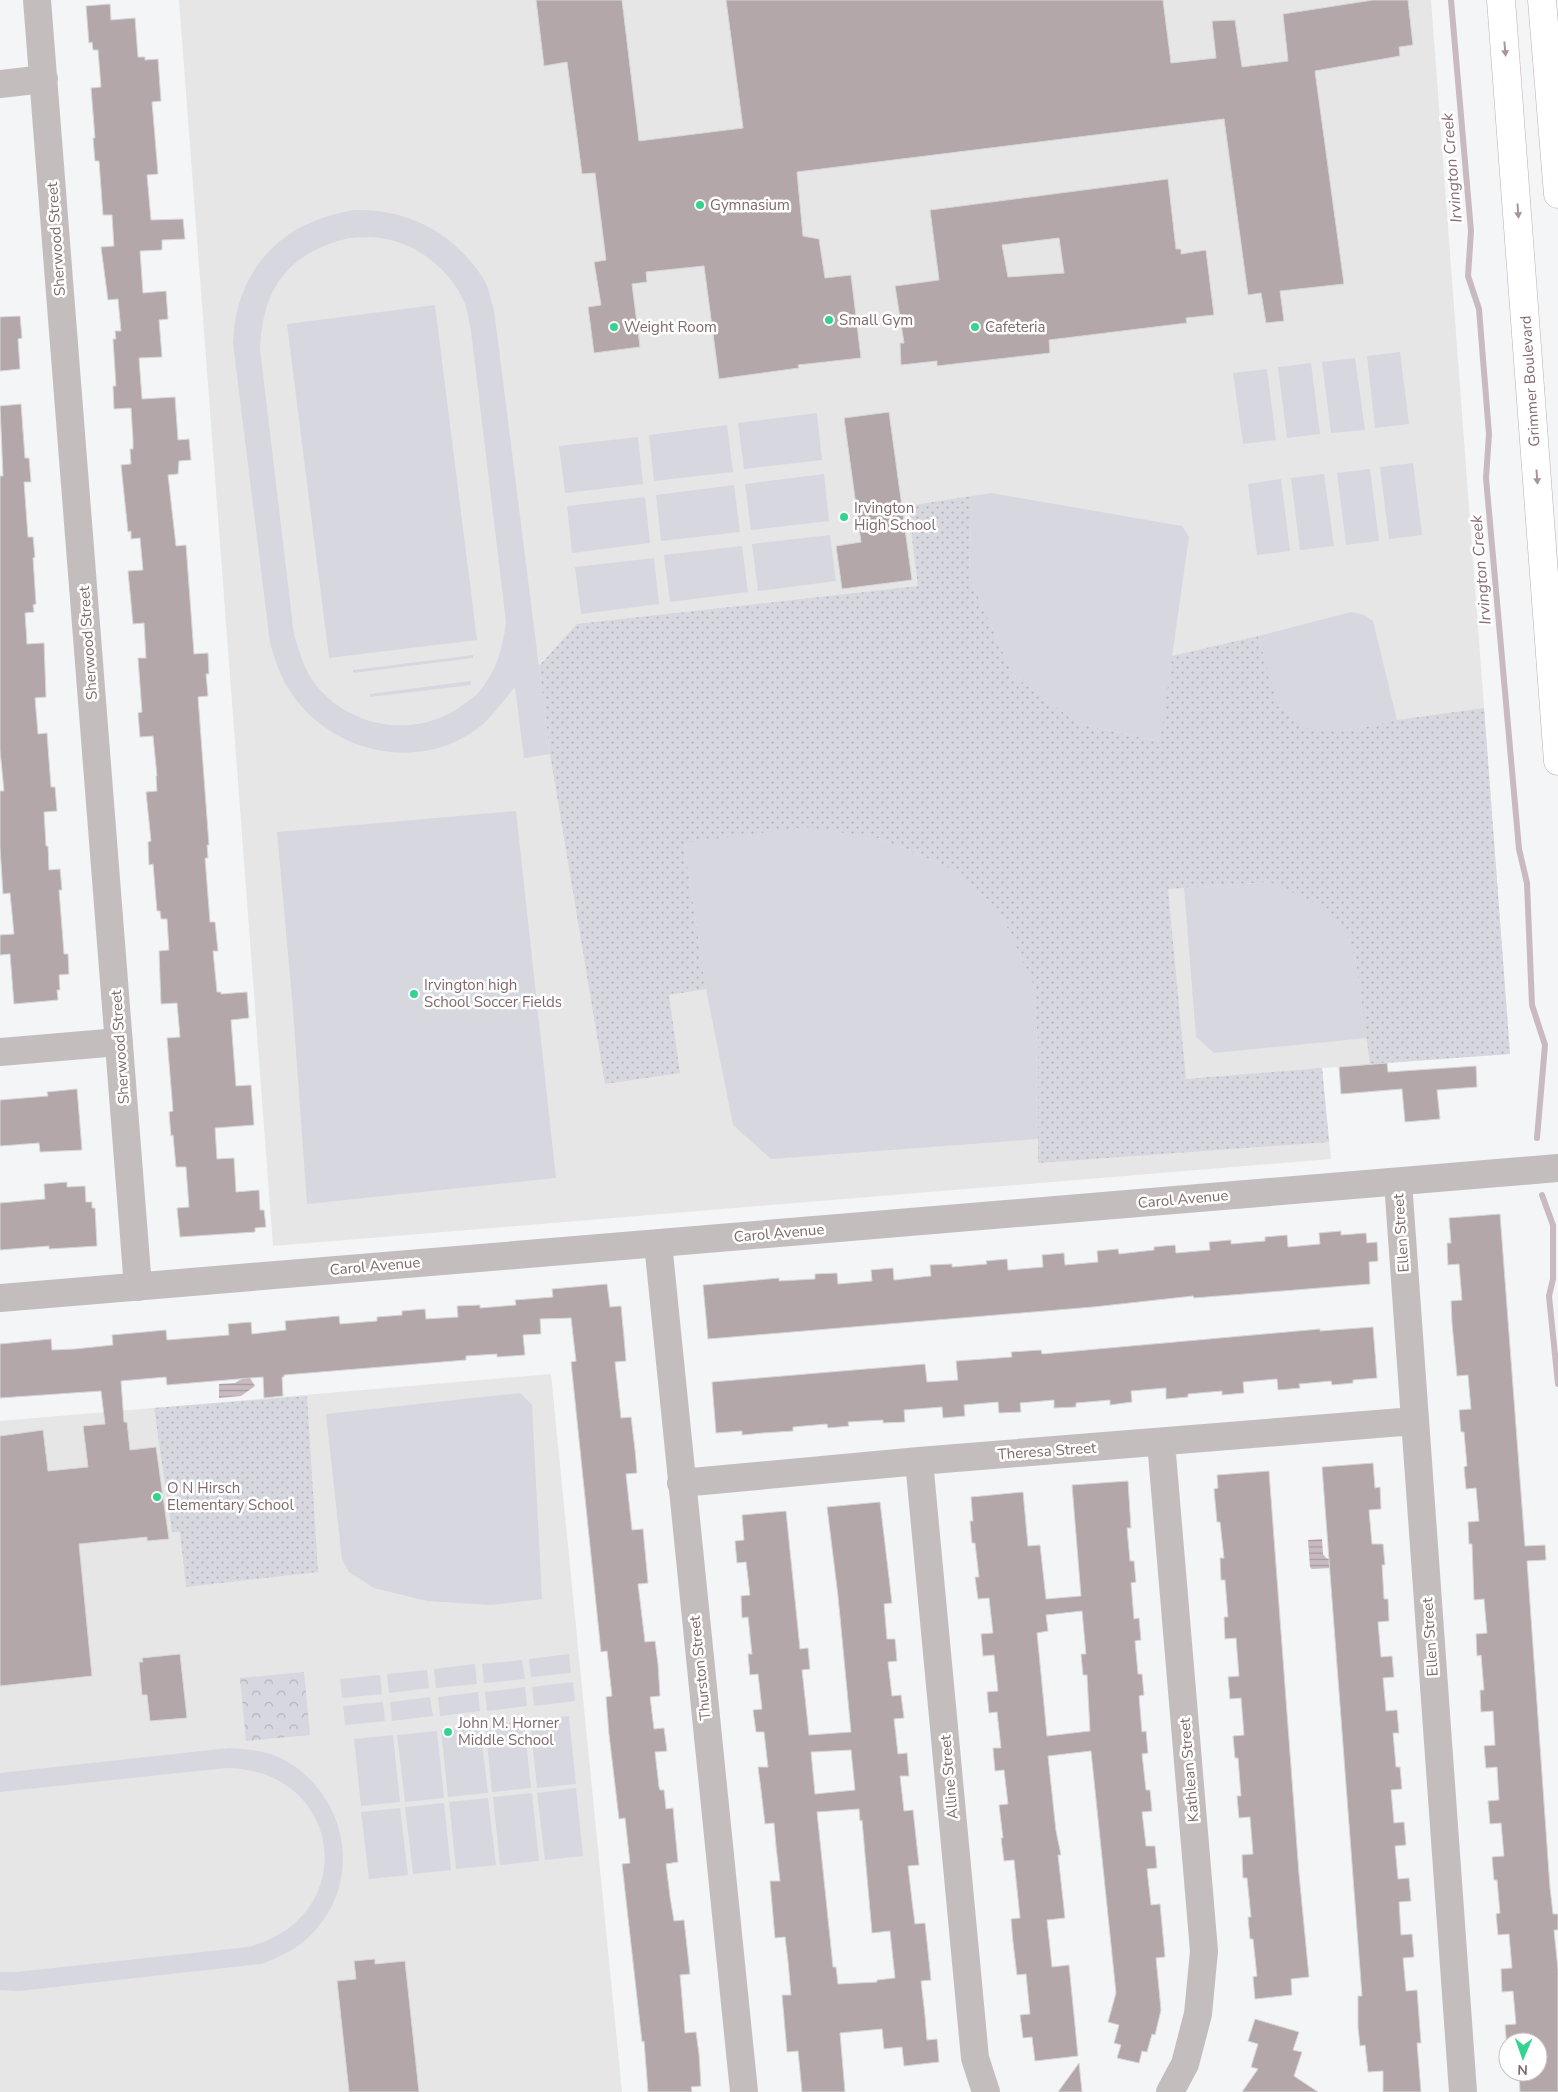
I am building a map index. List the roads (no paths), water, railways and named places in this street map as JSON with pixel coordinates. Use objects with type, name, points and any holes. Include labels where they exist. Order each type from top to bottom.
[{"type":"main road","name":"Grimmer Boulevard","points":[[1501,0],[1558,761]]},
{"type":"main road","points":[[1542,0],[1558,194]]},
{"type":"street","name":"Sherwood Street","points":[[37,0],[138,1286]]},
{"type":"street","points":[[0,84],[44,80]]},
{"type":"street","points":[[0,1052],[119,1042]]},
{"type":"street","name":"Carol Avenue","points":[[0,1298],[1558,1168]]},
{"type":"street","name":"Ellen Street","points":[[1398,1182],[1463,2092]]},
{"type":"street","name":"Thurston Street","points":[[658,1243],[744,2092]]},
{"type":"street","name":"Theresa Street","points":[[681,1483],[919,1461],[1414,1421]]},
{"type":"street","name":"Kathlean Street","points":[[1161,1442],[1204,1951],[1198,2014],[1186,2064],[1170,2092]]},
{"type":"street","name":"Alline Street","points":[[919,1461],[975,2058],[986,2092]]},
{"type":"waterway","name":"Irvington Creek","points":[[1451,0],[1471,231],[1468,276],[1479,309],[1489,434],[1486,478],[1519,849],[1527,883],[1532,1005],[1545,1045],[1537,1138]]},
{"type":"waterway","name":"Irvington Creek","points":[[1542,1195],[1553,1225],[1553,1279],[1549,1296],[1558,1384]]},
{"type":"place","name":"Gymnasium","points":[[700,205]]},
{"type":"place","name":"Small Gym","points":[[829,320]]},
{"type":"place","name":"Weight Room","points":[[614,327]]},
{"type":"place","name":"Cafeteria","points":[[975,327]]},
{"type":"place","name":"Irvington High School","points":[[844,517]]},
{"type":"place","name":"Irvington high School Soccer Fields","points":[[414,994]]},
{"type":"place","name":"O N Hirsch Elementary School","points":[[157,1497]]},
{"type":"place","name":"John M. Horner Middle School","points":[[448,1732]]}]
